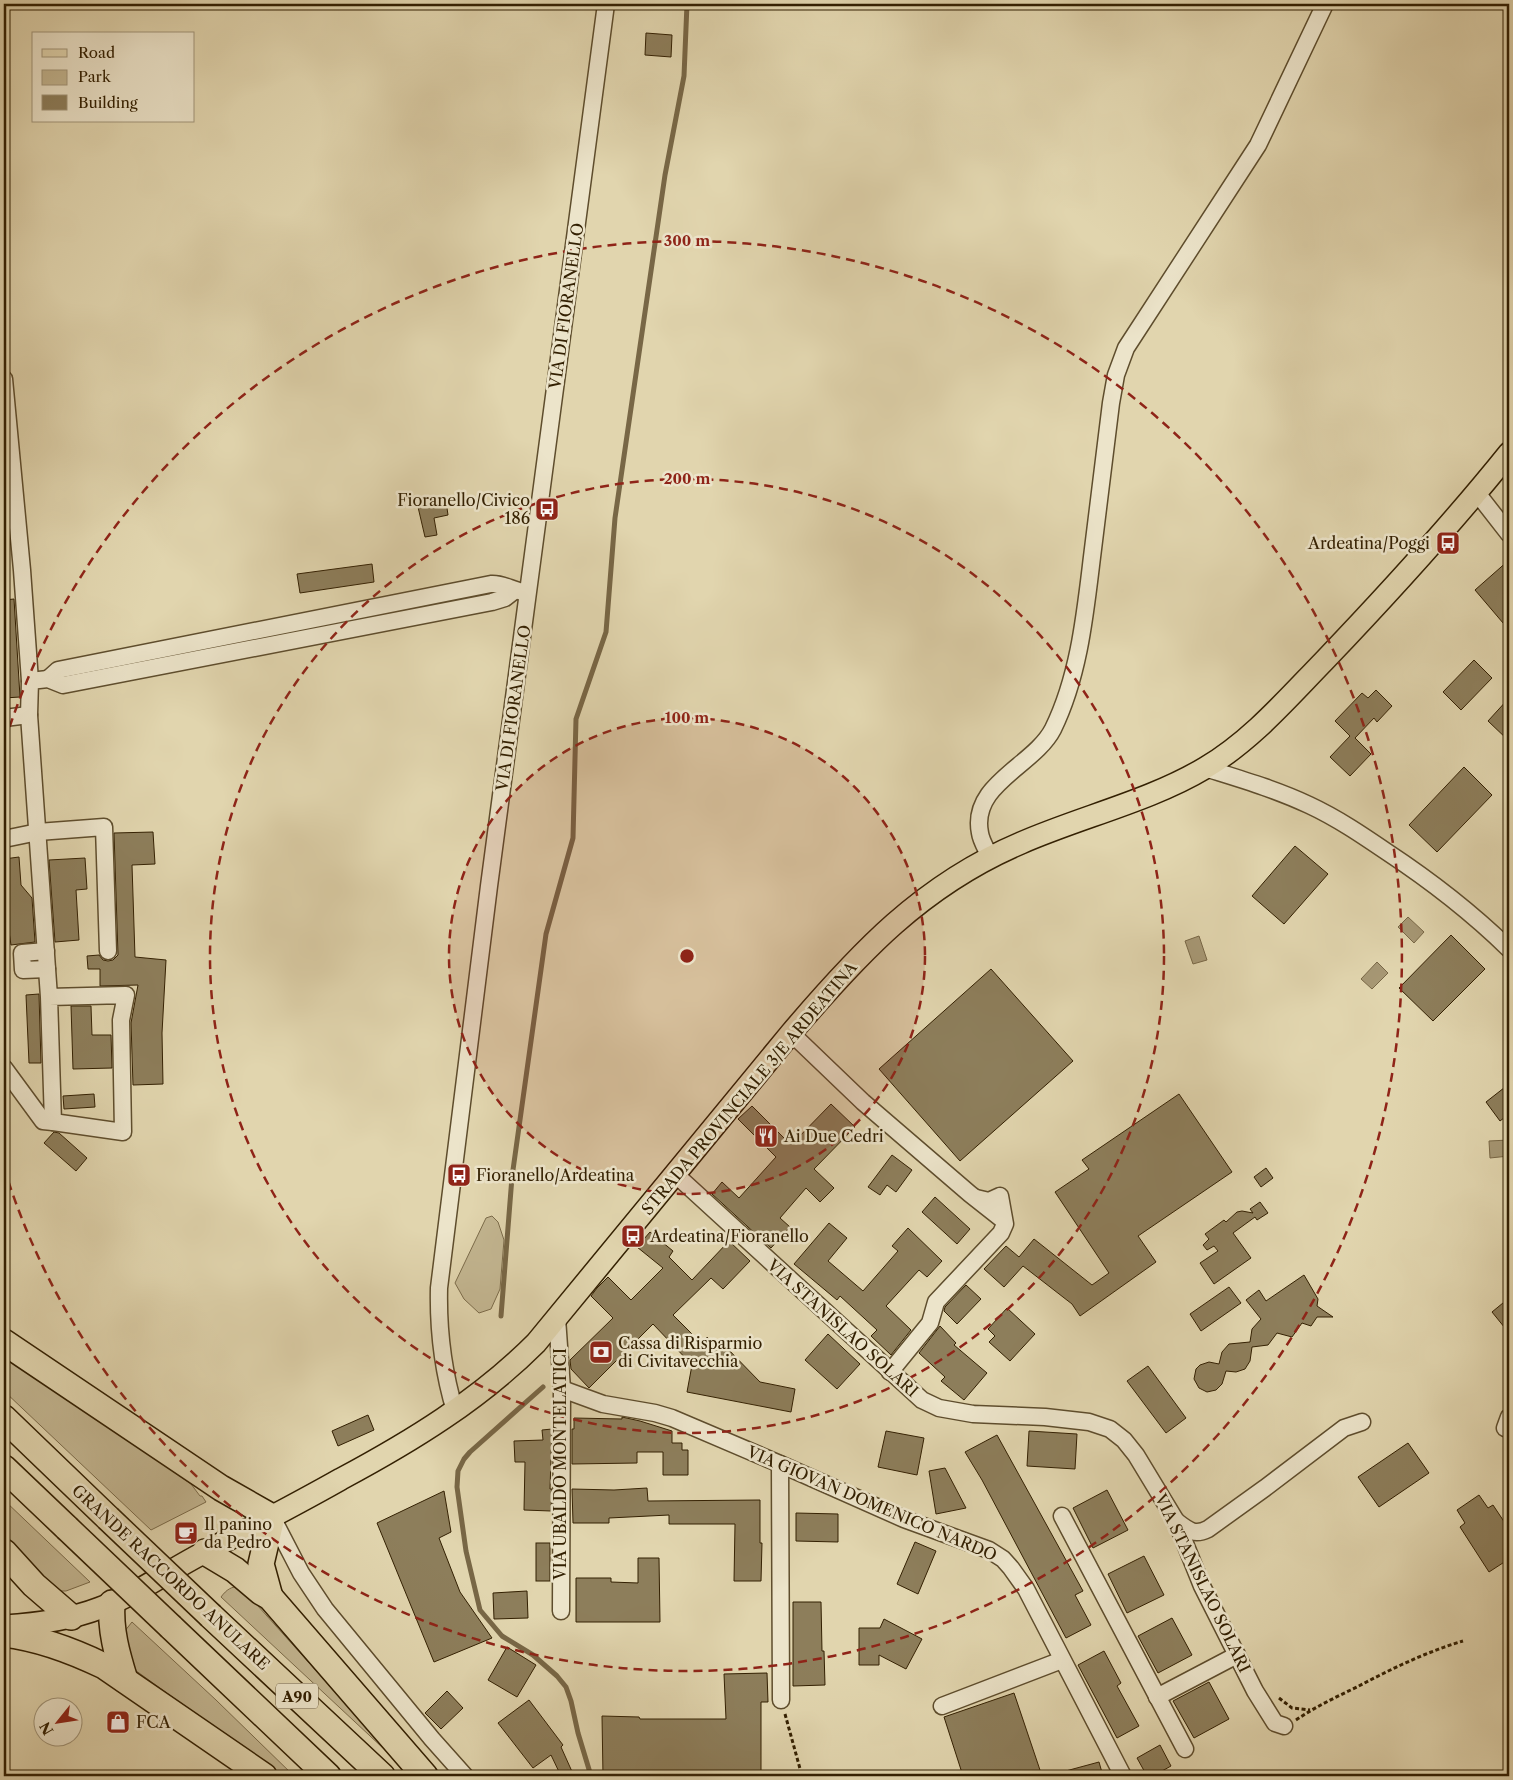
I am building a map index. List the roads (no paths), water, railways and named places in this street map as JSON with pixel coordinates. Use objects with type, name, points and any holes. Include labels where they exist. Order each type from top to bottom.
[{"type":"highway","points":[[4,1342],[221,1488],[272,1517],[261,1564],[270,1597]]},
{"type":"highway","name":"GRANDE RACCORDO ANULARE","points":[[4,1418],[382,1776]]},
{"type":"highway","name":"A90","points":[[4,1468],[328,1776]]},
{"type":"highway","points":[[4,1552],[34,1586],[71,1617]]},
{"type":"highway","points":[[205,1552],[235,1570],[261,1592],[270,1597],[425,1776]]},
{"type":"highway","points":[[112,1603],[111,1620],[114,1642],[125,1680]]},
{"type":"highway","points":[[4,1634],[31,1639],[78,1654],[104,1666],[264,1776]]},
{"type":"main road","name":"STRADA PROVINCIALE 3/E ARDEATINA","points":[[4,1626],[48,1622],[71,1617],[130,1595],[205,1552],[395,1450],[455,1411],[513,1366],[557,1318],[791,1033],[867,949],[896,922],[931,894],[963,872],[990,857],[1021,842],[1159,790],[1205,768],[1240,742],[1270,717],[1369,614],[1477,493],[1509,453]]},
{"type":"street","name":"VIA DI FIORANELLO","points":[[455,1411],[446,1380],[440,1340],[438,1316],[439,1288],[490,876],[521,591],[606,4]]},
{"type":"street","points":[[990,857],[980,835],[979,824],[982,808],[990,792],[1040,747],[1052,731],[1073,678],[1086,607],[1111,403],[1116,375],[1126,348],[1258,145],[1326,4]]},
{"type":"street","points":[[4,379],[10,514],[30,681],[29,715],[49,997],[53,1122]]},
{"type":"street","points":[[1477,493],[1509,534]]},
{"type":"street","points":[[30,681],[48,679],[58,670],[491,584],[499,584],[521,591]]},
{"type":"street","points":[[4,718],[29,715]]},
{"type":"street","points":[[1205,768],[1290,796],[1349,827],[1446,893],[1509,949]]},
{"type":"street","points":[[4,839],[38,832],[104,827],[108,951]]},
{"type":"street","points":[[46,951],[22,954],[23,970],[47,969]]},
{"type":"street","points":[[4,1068],[43,1121],[124,1132],[122,1020],[126,995],[49,997]]},
{"type":"street","points":[[791,1033],[863,1102],[974,1197],[989,1201],[1000,1196],[1004,1227],[1001,1233],[936,1302],[930,1323],[890,1372]]},
{"type":"street","name":"VIA STANISLAO SOLARI","points":[[675,1174],[922,1400],[940,1408],[973,1414],[1045,1417],[1089,1422],[1110,1429],[1130,1448],[1176,1521],[1202,1586],[1237,1655],[1272,1720],[1284,1726]]},
{"type":"street","name":"VIA UBALDO MONTELATICI","points":[[557,1318],[562,1389],[561,1612]]},
{"type":"street","name":"VIA GIOVAN DOMENICO NARDO","points":[[562,1389],[603,1404],[664,1416],[780,1464],[904,1520],[944,1535],[982,1546],[996,1554],[1003,1559],[1019,1578],[1123,1776]]},
{"type":"street","points":[[1189,1550],[1200,1533],[1232,1513],[1344,1428],[1362,1422]]},
{"type":"street","points":[[780,1464],[781,1700]]},
{"type":"street","points":[[1062,1516],[1185,1749]]},
{"type":"street","points":[[272,1517],[292,1558],[316,1598],[432,1739],[465,1776]]},
{"type":"street","points":[[1176,1521],[1192,1532],[1200,1533]]},
{"type":"street","points":[[1157,1697],[1237,1655]]},
{"type":"street","points":[[942,1706],[1062,1660]]},
{"type":"waterway","points":[[501,1316],[512,1177],[546,934],[573,838],[576,719],[606,632],[615,518],[665,175],[684,76],[687,4]]},
{"type":"waterway","points":[[543,1387],[470,1452],[458,1471],[457,1487],[466,1551],[480,1610],[502,1636],[533,1655],[557,1676],[566,1687],[591,1776]]},
{"type":"place","name":"Fioranello/Civico 186","points":[[547,509]]},
{"type":"place","name":"Ardeatina/Poggi","points":[[1448,543]]},
{"type":"place","name":"Ai Due Cedri","points":[[766,1136]]},
{"type":"place","name":"Fioranello/Ardeatina","points":[[459,1175]]},
{"type":"place","name":"Ardeatina/Fioranello","points":[[633,1236]]},
{"type":"place","name":"Cassa di Risparmio di Civitavecchia","points":[[601,1352]]},
{"type":"place","name":"Il panino da Pedro","points":[[186,1533]]},
{"type":"place","name":"FCA","points":[[118,1722]]}]
